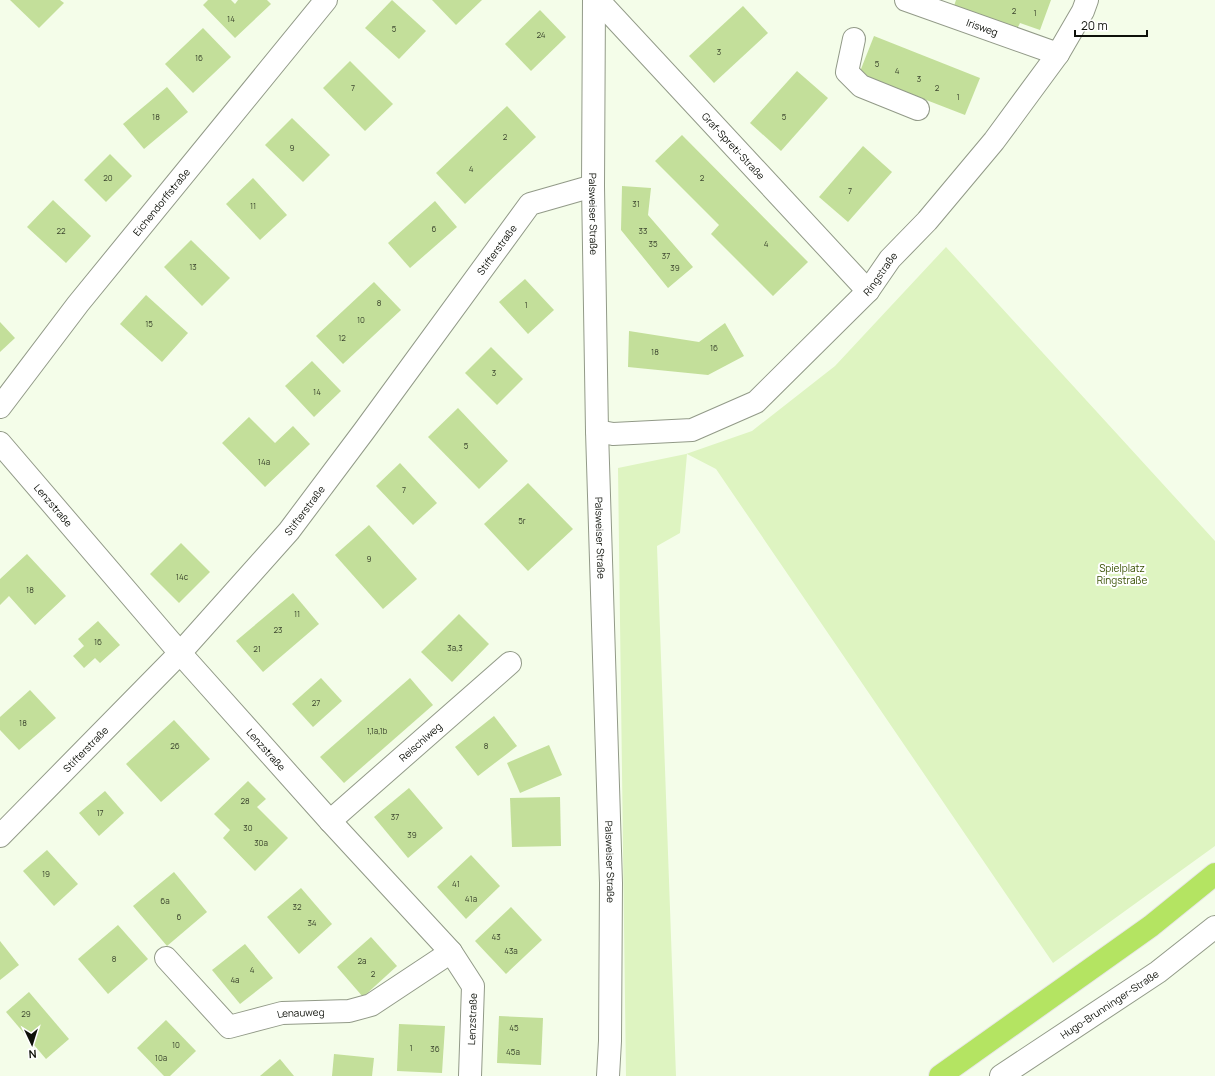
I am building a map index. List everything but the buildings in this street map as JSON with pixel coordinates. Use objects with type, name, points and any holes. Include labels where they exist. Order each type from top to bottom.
[{"type":"highway","points":[[940,1076],[1151,926],[1215,874]]},
{"type":"street","name":"Eichendorffstraße","points":[[0,407],[78,304],[326,0]]},
{"type":"street","name":"Palsweiser Straße","points":[[594,0],[593,186],[597,432],[611,882],[610,1041],[608,1076]]},
{"type":"street","name":"Graf-Spreti-Straße","points":[[598,0],[868,291]]},
{"type":"street","name":"Irisweg","points":[[906,0],[1058,54]]},
{"type":"street","name":"Ringstraße","points":[[597,432],[613,434],[692,430],[756,402],[868,291],[890,259],[927,221],[994,142],[1058,54],[1083,11],[1087,0]]},
{"type":"street","points":[[854,39],[847,72],[861,86],[918,109]]},
{"type":"street","name":"Stifterstraße","points":[[0,836],[180,653],[288,531],[364,431],[530,204],[593,186]]},
{"type":"street","name":"Lenzstraße","points":[[0,443],[180,653],[330,821],[451,952],[473,986],[470,1076]]},
{"type":"street","name":"Reischlweg","points":[[330,821],[510,663]]},
{"type":"street","name":"Hugo-Brunninger-Straße","points":[[1001,1076],[1158,972],[1215,927]]},
{"type":"street","name":"Lenauweg","points":[[166,958],[229,1027],[282,1013],[349,1011],[371,1005],[451,952]]},
{"type":"green space","name":"Spielplatz Ringstraße","points":[[946,247],[1215,541],[1215,846],[1053,963],[716,469],[687,454],[680,533],[657,546],[676,1076],[626,1076],[618,468],[686,454],[752,431],[835,366]]}]
